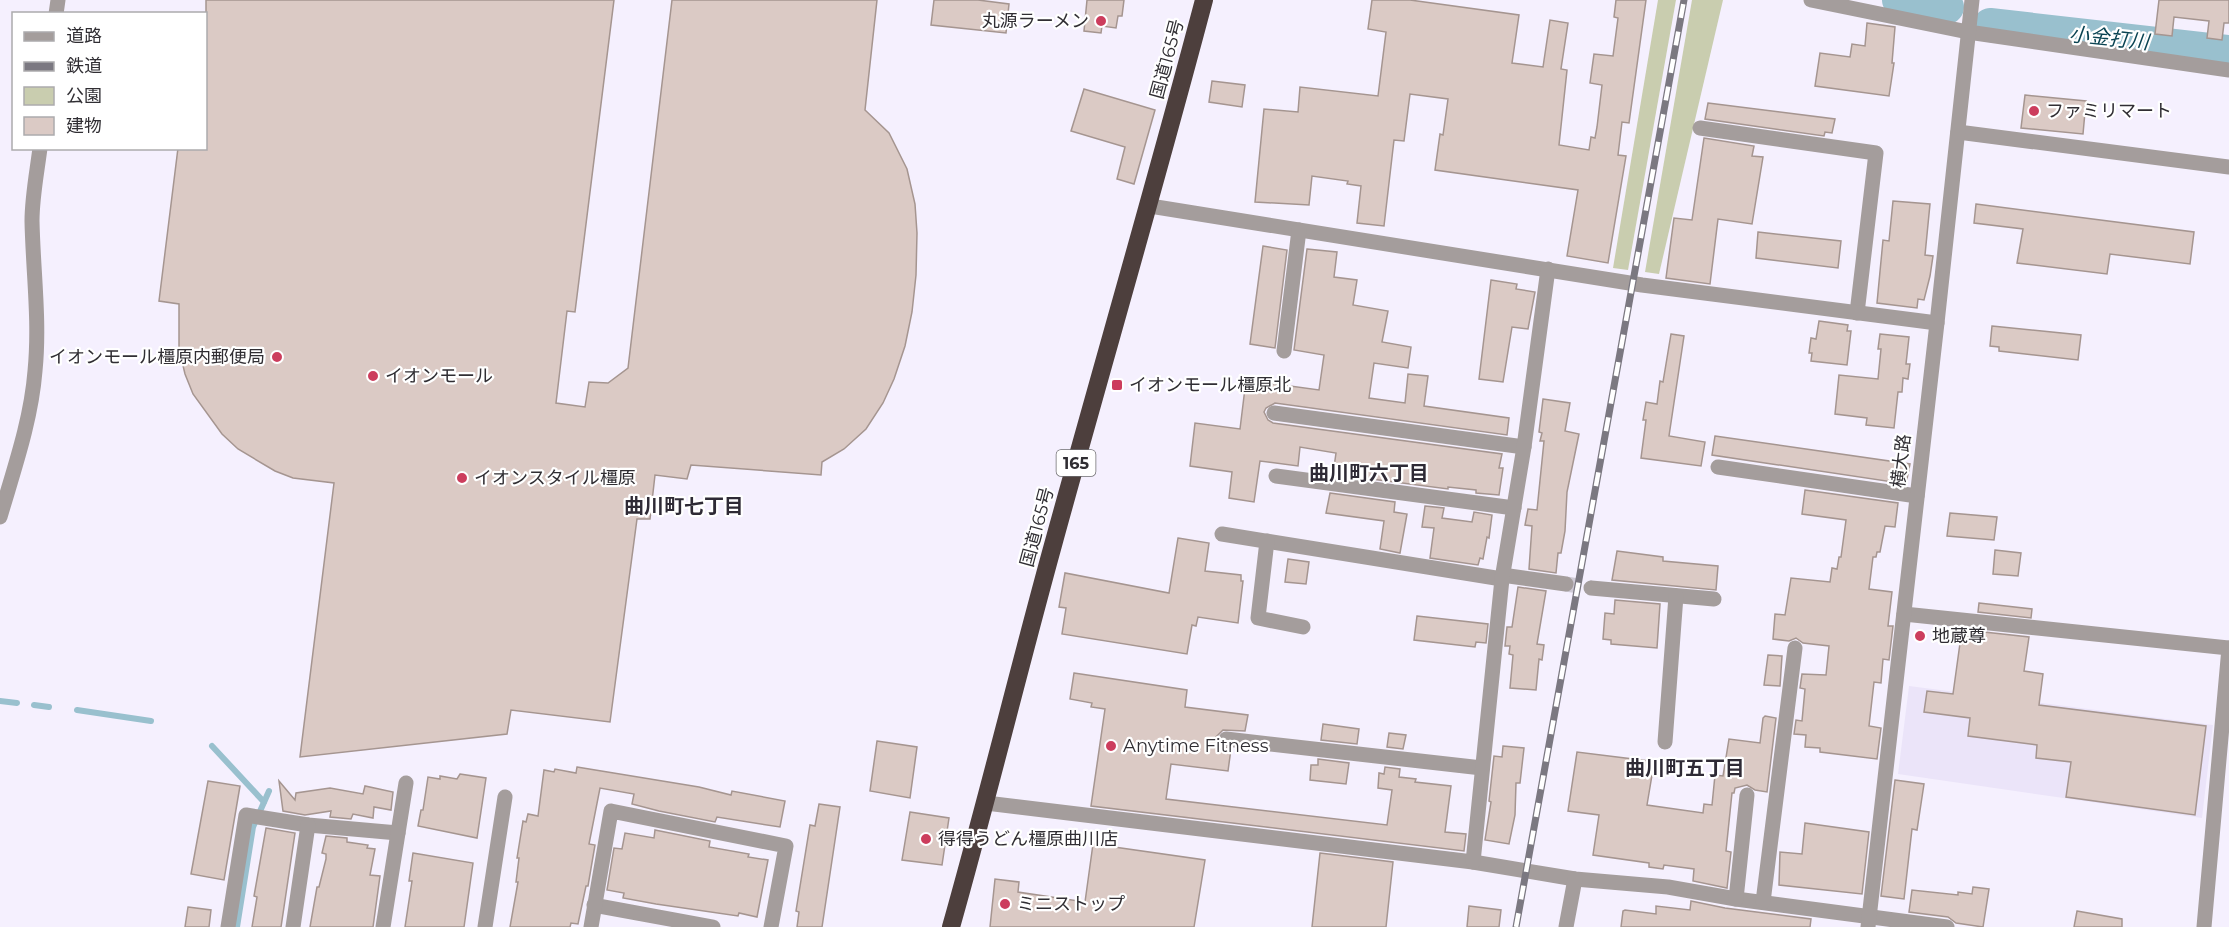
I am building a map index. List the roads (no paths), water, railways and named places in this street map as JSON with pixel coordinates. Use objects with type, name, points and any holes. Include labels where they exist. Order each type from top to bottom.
[{"type":"highway","name":"国道165号","points":[[951,927],[1053,546],[1150,206],[1204,0]]},
{"type":"street","points":[[1811,0],[1968,32],[2229,70]]},
{"type":"street","name":"横大路","points":[[1869,921],[1938,323],[1972,0]]},
{"type":"street","points":[[1700,128],[1876,153],[1857,313]]},
{"type":"street","points":[[1958,132],[2229,167]]},
{"type":"street","points":[[0,517],[21,447],[36,370],[37,332],[32,219],[40,150]]},
{"type":"street","points":[[1150,206],[1642,285],[1938,323]]},
{"type":"street","points":[[1284,351],[1299,230]]},
{"type":"street","points":[[1473,862],[1502,577],[1524,447],[1548,269]]},
{"type":"street","points":[[1274,413],[1524,447]]},
{"type":"street","points":[[1718,467],[1917,496]]},
{"type":"street","points":[[1276,476],[1514,508]]},
{"type":"street","points":[[1222,534],[1502,577],[1566,584]]},
{"type":"street","points":[[1267,541],[1258,618],[1303,627]]},
{"type":"street","points":[[1591,588],[1714,599]]},
{"type":"street","points":[[1665,741],[1676,596]]},
{"type":"street","points":[[1904,614],[2229,648],[2204,927]]},
{"type":"street","points":[[1763,902],[1794,648]]},
{"type":"street","points":[[1226,739],[1482,768]]},
{"type":"street","points":[[384,927],[406,783]]},
{"type":"street","points":[[1736,899],[1746,795]]},
{"type":"street","points":[[485,927],[505,797]]},
{"type":"street","points":[[986,803],[1473,862],[1575,879],[1668,887],[1869,921],[1947,927]]},
{"type":"street","points":[[591,927],[611,811],[786,846],[771,927]]},
{"type":"street","points":[[228,927],[246,815],[308,825],[398,833]]},
{"type":"street","points":[[293,927],[308,825]]},
{"type":"street","points":[[1566,927],[1575,879]]},
{"type":"street","points":[[594,905],[713,927]]},
{"type":"waterway","name":"小金打川","points":[[1899,0],[1947,7]]},
{"type":"waterway","name":"小金打川","points":[[1990,25],[2229,52]]},
{"type":"waterway","points":[[0,701],[17,703]]},
{"type":"waterway","points":[[34,705],[49,707]]},
{"type":"waterway","points":[[77,710],[151,721]]},
{"type":"waterway","points":[[212,746],[264,802]]},
{"type":"waterway","points":[[237,927],[253,827],[269,791]]},
{"type":"tunnel","points":[[1566,584],[1591,588]]},
{"type":"railway","points":[[1516,927],[1684,0]]},
{"type":"place","name":"丸源ラーメン","points":[[1101,21]]},
{"type":"place","name":"ファミリマート","points":[[2034,111]]},
{"type":"place","name":"イオンモール橿原内郵便局","points":[[277,357]]},
{"type":"place","name":"イオンモール","points":[[373,376]]},
{"type":"place","name":"イオンモール橿原北","points":[[1117,385]]},
{"type":"place","name":"イオンスタイル橿原","points":[[462,478]]},
{"type":"place","name":"地蔵尊","points":[[1920,636]]},
{"type":"place","name":"Anytime Fitness","points":[[1111,746]]},
{"type":"place","name":"得得うどん橿原曲川店","points":[[926,839]]},
{"type":"place","name":"ミニストップ","points":[[1005,904]]},
{"type":"district","name":"曲川町六丁目","points":[[1369,473]]},
{"type":"district","name":"曲川町七丁目","points":[[684,506]]},
{"type":"district","name":"曲川町五丁目","points":[[1685,768]]}]
